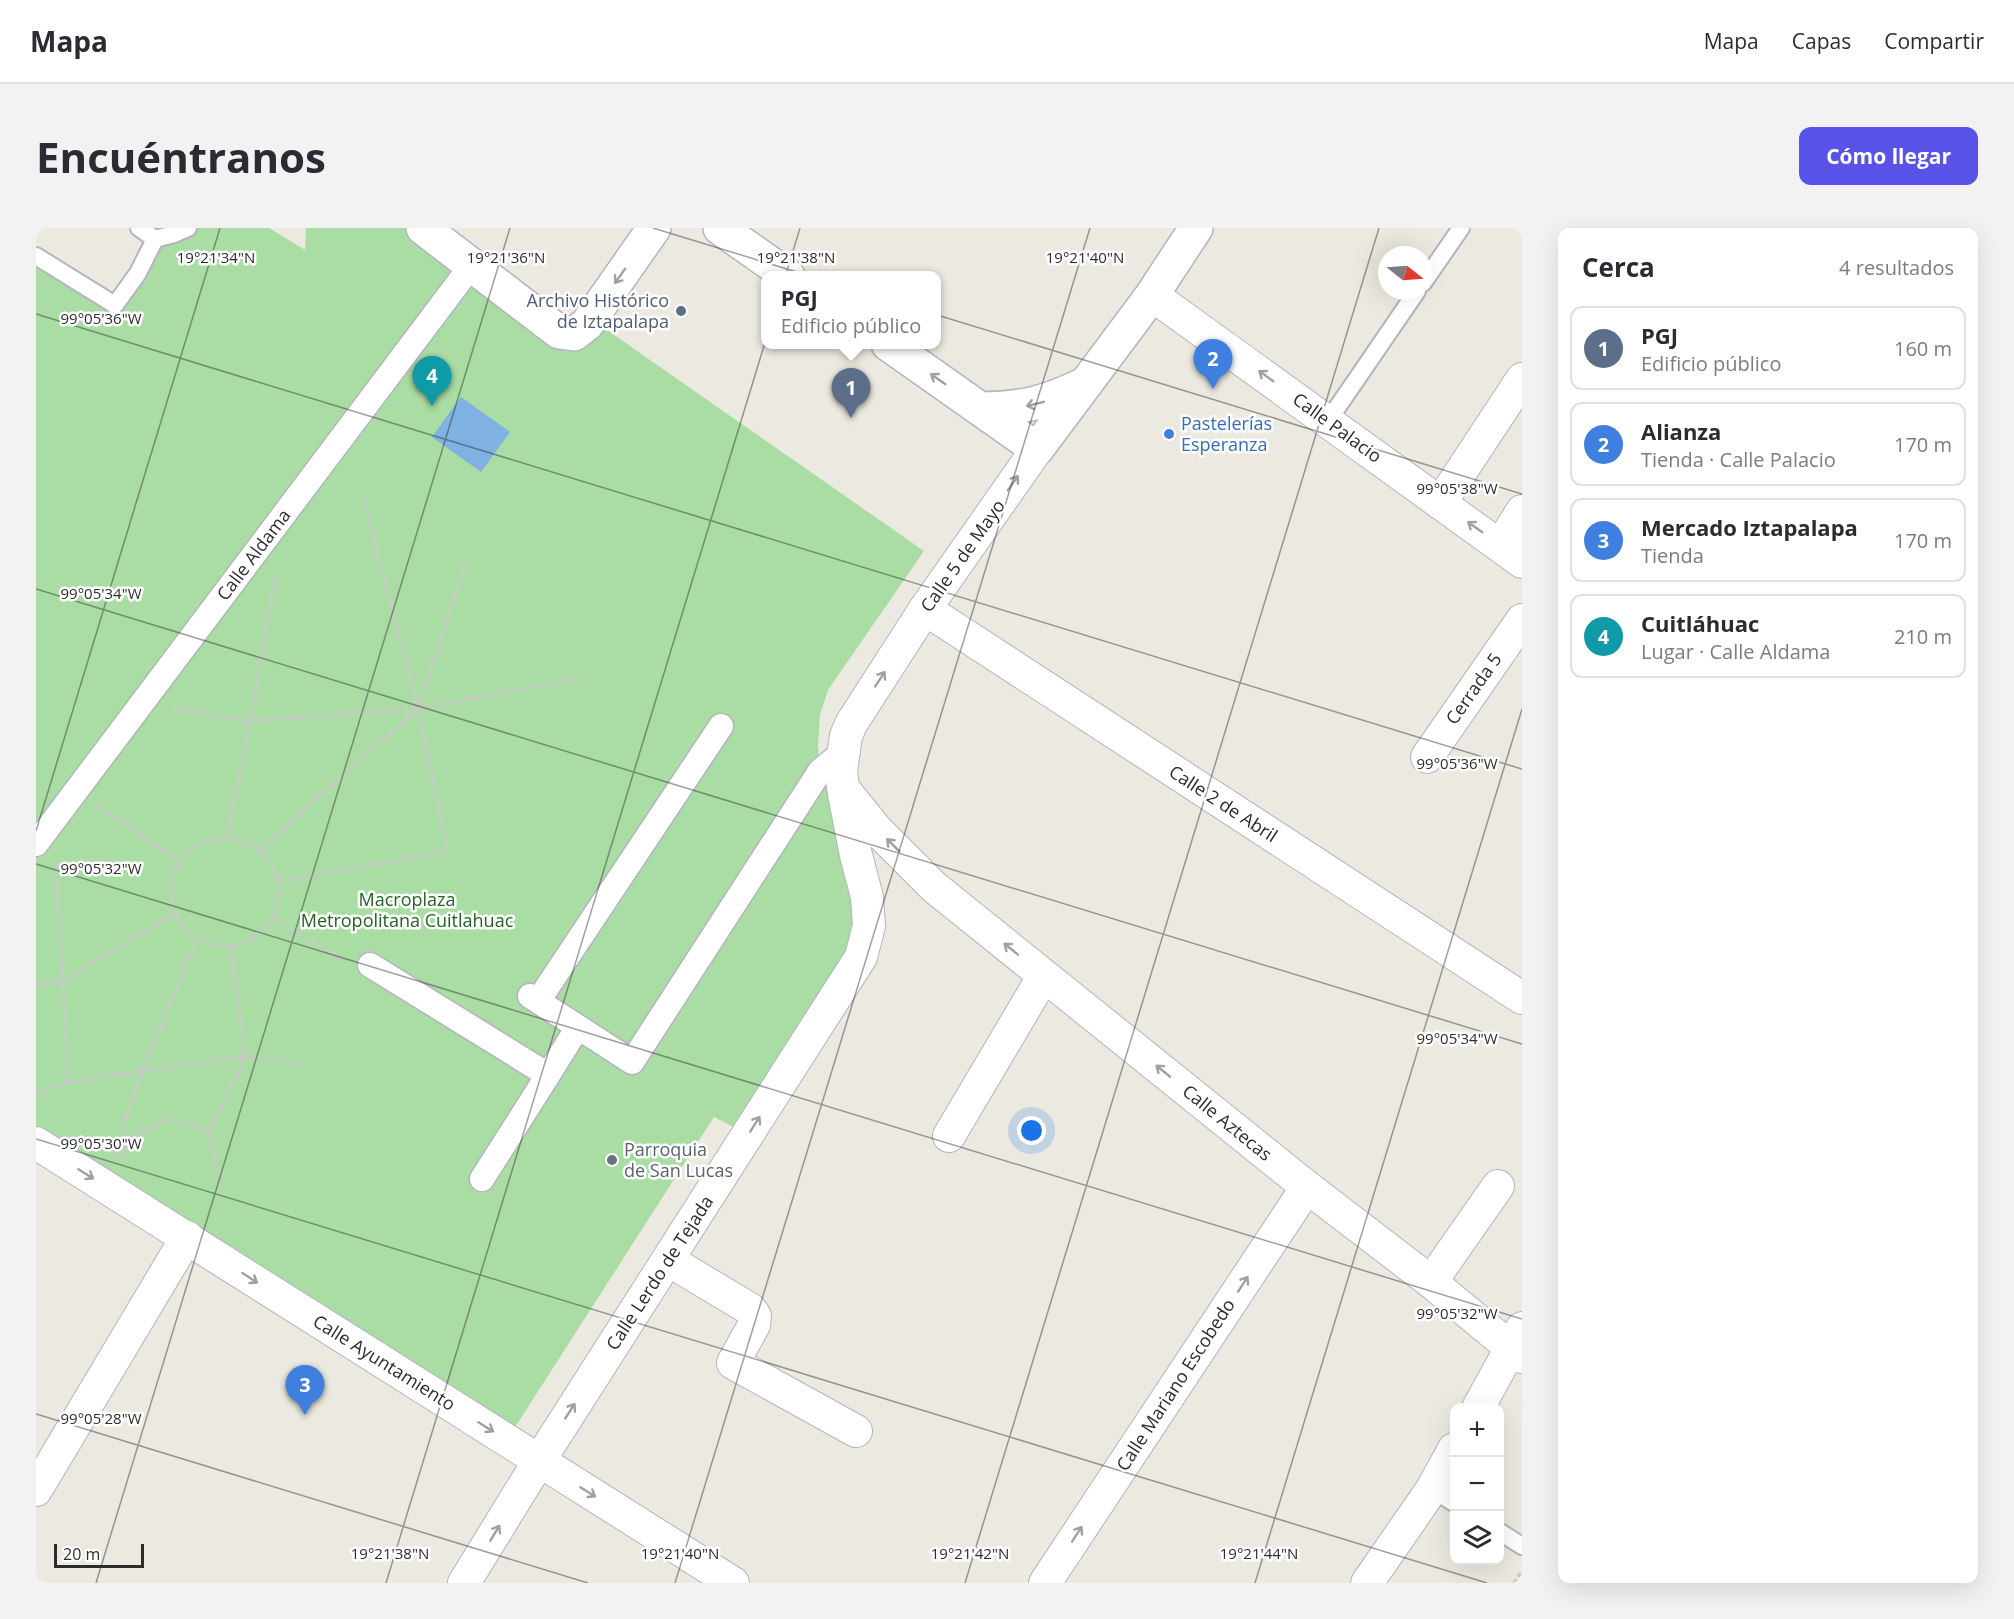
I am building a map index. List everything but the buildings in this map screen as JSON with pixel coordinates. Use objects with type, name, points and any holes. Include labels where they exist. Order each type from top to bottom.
[{"type":"street","points":[[423,228],[559,332],[574,334],[587,324],[654,228]]},
{"type":"street","points":[[720,228],[781,271]]},
{"type":"street","name":"Calle 5 de Mayo","points":[[843,788],[841,771],[846,736],[851,724],[925,609],[1037,449],[1152,295],[1196,228]]},
{"type":"street","name":"Calle Aldama","points":[[36,844],[471,266]]},
{"type":"street","name":"Calle Palacio","points":[[1152,295],[1511,553]]},
{"type":"street","points":[[894,349],[1037,449]]},
{"type":"street","points":[[1441,502],[1522,379]]},
{"type":"street","points":[[981,409],[1036,405],[1087,383]]},
{"type":"street","points":[[1511,553],[1522,511]]},
{"type":"street","name":"Calle 2 de Abril","points":[[925,609],[1522,998]]},
{"type":"street","name":"Cerrada 5","points":[[1427,757],[1522,620]]},
{"type":"street","points":[[721,726],[534,998],[632,1062],[811,784],[820,771],[844,751]]},
{"type":"street","name":"Calle Aztecas","points":[[843,788],[876,829],[934,886],[1307,1186],[1431,1282],[1518,1344]]},
{"type":"street","name":"Calle Lerdo de Tejada","points":[[464,1583],[539,1461],[861,957],[869,926],[867,897],[843,788]]},
{"type":"street","points":[[370,965],[548,1075]]},
{"type":"street","points":[[949,1136],[1045,977]]},
{"type":"street","points":[[482,1179],[578,1027]]},
{"type":"street","name":"Calle Ayuntamiento","points":[[36,1143],[733,1583]]},
{"type":"street","name":"Calle Mariano Escobedo","points":[[1045,1583],[1307,1186]]},
{"type":"street","points":[[1431,1282],[1498,1186]]},
{"type":"street","points":[[36,1490],[188,1237]]},
{"type":"street","points":[[668,1260],[750,1309],[755,1316],[754,1325],[733,1363],[856,1431]]},
{"type":"street","points":[[1481,1403],[1518,1344]]},
{"type":"street","points":[[1367,1583],[1443,1496],[1453,1457]]},
{"type":"lane","points":[[139,228],[155,239]]},
{"type":"lane","points":[[36,256],[115,305],[138,273],[155,239],[188,228]]},
{"type":"lane","points":[[1432,270],[1461,228]]},
{"type":"lane","points":[[1328,421],[1411,300]]},
{"type":"lane","points":[[1504,1535],[1522,1546]]},
{"type":"path","points":[[279,882],[448,851],[418,708],[363,497]]},
{"type":"path","points":[[260,850],[418,708],[466,562]]},
{"type":"path","points":[[227,838],[277,570]]},
{"type":"path","points":[[142,703],[250,721],[418,708],[582,678]]},
{"type":"path","points":[[76,791],[180,862]]},
{"type":"path","points":[[52,823],[69,1082]]},
{"type":"path","points":[[227,838],[245,841],[260,850],[272,864],[279,882],[279,900],[273,917],[262,932],[248,941],[231,946],[214,945],[198,938],[185,927],[176,913],[172,887],[180,862],[193,849],[209,840],[227,838]]},
{"type":"path","points":[[36,986],[63,981],[176,913]]},
{"type":"path","points":[[273,917],[344,962]]},
{"type":"path","points":[[198,938],[142,1071],[111,1165],[133,1136],[171,1119],[209,1131]]},
{"type":"path","points":[[221,1187],[209,1131],[245,1056],[231,946]]},
{"type":"path","points":[[36,1093],[69,1082],[245,1056],[303,1065]]},
{"type":"path","points":[[1514,1583],[1522,1570]]},
{"type":"green space","name":"Macroplaza Metropolitana Cuitlahuac","points":[[195,228],[269,228],[305,250],[306,228],[409,228],[562,346],[597,323],[924,551],[828,690],[820,715],[818,745],[820,771],[830,797],[861,925],[743,1132],[714,1117],[512,1432],[36,1132],[36,255],[117,307],[150,253]]},
{"type":"water","points":[[461,397],[510,432],[481,472],[432,437]]},
{"type":"place","name":"Archivo Histórico de Iztapalapa","points":[[681,311]]},
{"type":"place","name":"Alianza","points":[[1213,389]]},
{"type":"place","name":"Cuitláhuac","points":[[432,406]]},
{"type":"place","name":"PGJ","points":[[851,418]]},
{"type":"place","name":"Pastelerías Esperanza","points":[[1169,434]]},
{"type":"place","name":"Parroquia de San Lucas","points":[[612,1160]]},
{"type":"place","name":"Mercado Iztapalapa","points":[[305,1415]]}]
